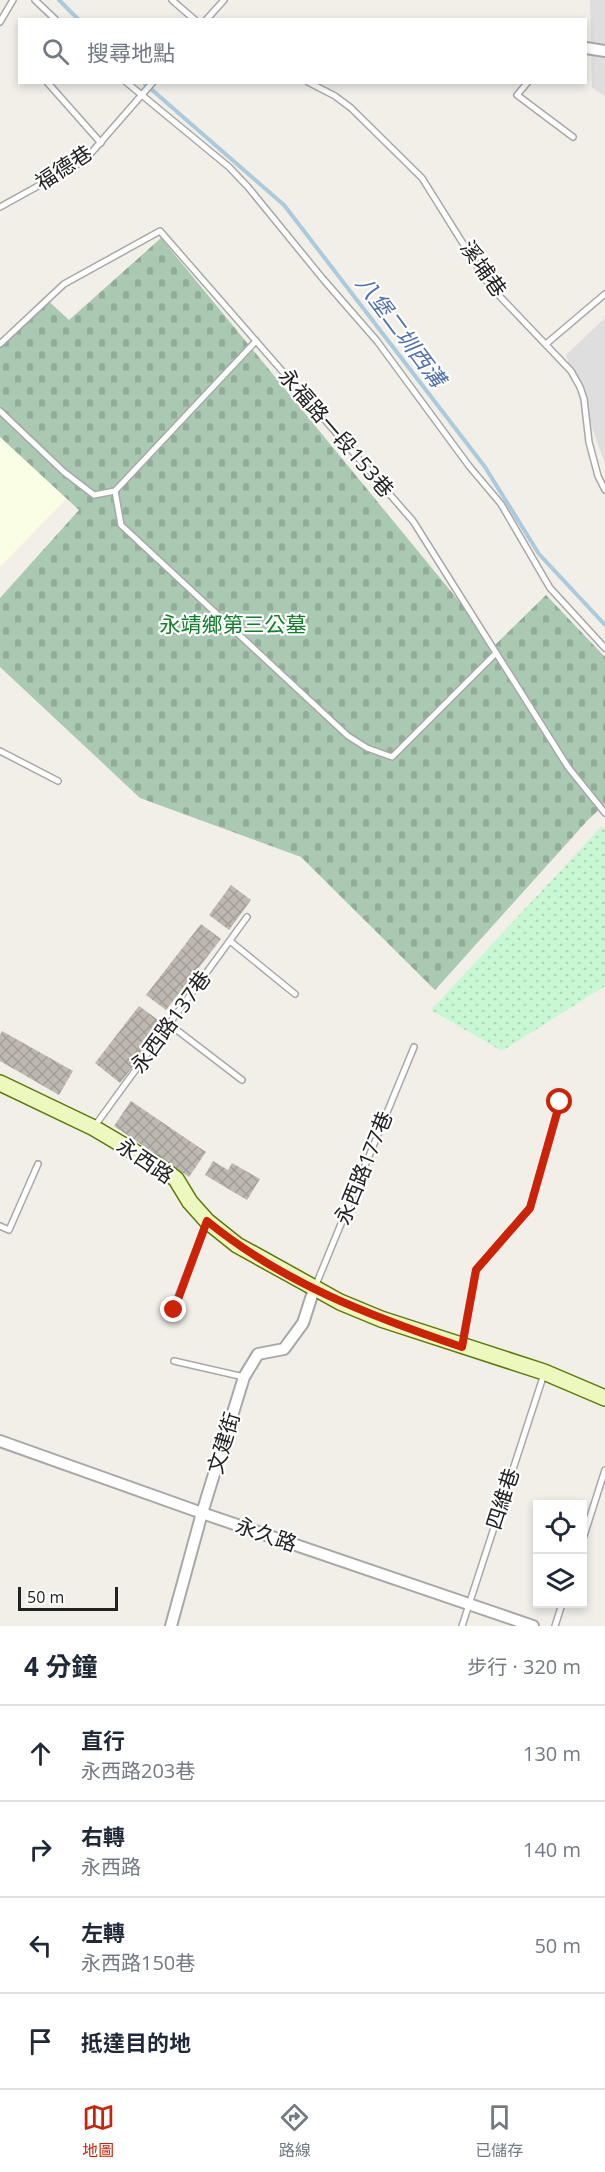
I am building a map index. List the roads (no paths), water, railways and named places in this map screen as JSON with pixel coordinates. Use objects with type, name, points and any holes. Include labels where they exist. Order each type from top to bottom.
[{"type":"street","points":[[587,48],[605,51]]},
{"type":"street","name":"永西路","points":[[0,1083],[94,1128],[160,1167],[176,1179],[190,1202],[207,1221],[237,1245],[340,1302],[462,1347],[544,1372],[605,1398]]},
{"type":"street","name":"文建街","points":[[171,1626],[202,1513],[244,1377],[258,1354],[284,1349],[303,1323],[314,1288]]},
{"type":"street","name":"永久路","points":[[0,1441],[532,1626]]},
{"type":"lane","points":[[0,22],[13,0]]},
{"type":"lane","points":[[35,0],[54,18]]},
{"type":"lane","points":[[172,0],[193,18]]},
{"type":"lane","points":[[208,18],[224,0]]},
{"type":"lane","points":[[49,84],[101,143]]},
{"type":"lane","points":[[129,84],[229,167],[248,187],[322,279],[377,341],[469,466],[501,504],[550,588],[605,648]]},
{"type":"lane","name":"福德巷","points":[[0,207],[85,160],[152,84]]},
{"type":"lane","name":"溪埔巷","points":[[312,84],[335,96],[351,108],[422,178],[489,285],[571,371],[584,399],[589,442],[598,476],[605,490]]},
{"type":"lane","points":[[526,84],[518,95],[573,137]]},
{"type":"lane","name":"永福路一段153巷","points":[[0,345],[64,284],[160,231],[413,521],[568,767],[605,813]]},
{"type":"lane","points":[[546,344],[605,294]]},
{"type":"lane","points":[[0,411],[64,472],[94,495],[115,491],[256,341]]},
{"type":"lane","points":[[598,476],[605,472]]},
{"type":"lane","points":[[115,491],[121,525],[348,736],[367,748],[392,756],[496,653]]},
{"type":"lane","points":[[0,751],[58,781]]},
{"type":"lane","name":"永西路137巷","points":[[94,1128],[247,917]]},
{"type":"lane","points":[[230,941],[295,994]]},
{"type":"lane","points":[[169,1024],[242,1080]]},
{"type":"lane","name":"永西路177巷","points":[[314,1288],[414,1047]]},
{"type":"lane","points":[[462,1347],[476,1270],[530,1208],[560,1102]]},
{"type":"lane","points":[[0,1227],[9,1230],[38,1164]]},
{"type":"lane","points":[[174,1310],[207,1221]]},
{"type":"lane","points":[[174,1361],[244,1377]]},
{"type":"lane","name":"四維巷","points":[[462,1626],[544,1372]]},
{"type":"lane","points":[[587,1526],[605,1470]]},
{"type":"lane","points":[[555,1626],[561,1608]]},
{"type":"waterway","name":"八堡二圳西溝","points":[[59,0],[77,18]]},
{"type":"waterway","name":"八堡二圳西溝","points":[[145,84],[284,205],[485,467],[539,554],[605,625]]},
{"type":"park label","name":"永靖鄉第三公墓","points":[[233,625]]}]
